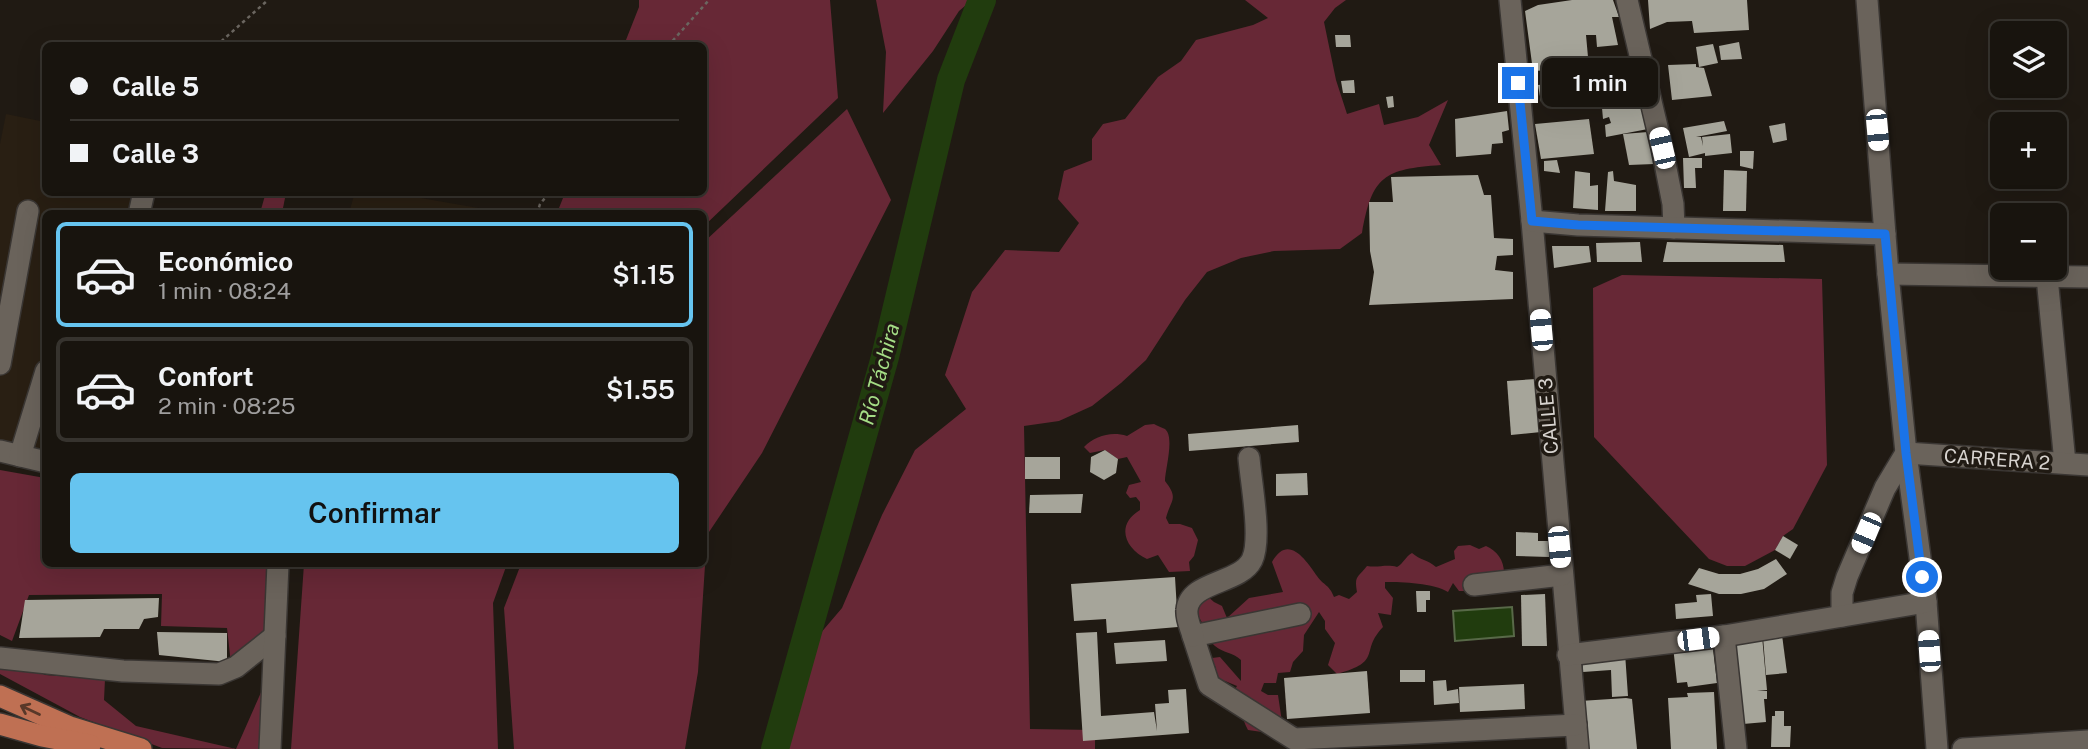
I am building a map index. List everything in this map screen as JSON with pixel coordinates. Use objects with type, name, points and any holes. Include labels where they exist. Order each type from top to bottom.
[{"type":"highway","points":[[0,696],[70,727],[141,749]]},
{"type":"highway","points":[[0,724],[75,743],[133,749]]},
{"type":"street","name":"CALLE 3","points":[[1510,0],[1578,749]]},
{"type":"street","points":[[1628,0],[1662,148],[1673,204],[1674,228]]},
{"type":"street","points":[[1867,0],[1888,274],[1906,453],[1926,602],[1937,749]]},
{"type":"street","points":[[0,364],[28,211]]},
{"type":"street","points":[[1532,221],[1578,225],[1885,234]]},
{"type":"street","points":[[1888,274],[1990,276]]},
{"type":"street","points":[[2067,277],[2088,277]]},
{"type":"street","points":[[2047,280],[2065,463]]},
{"type":"street","points":[[42,380],[10,453],[42,461]]},
{"type":"street","points":[[1842,616],[1842,593],[1847,577],[1885,488],[1906,453]]},
{"type":"street","name":"CARRERA 2","points":[[1906,453],[2088,465]]},
{"type":"street","points":[[1249,458],[1257,547],[1251,562],[1243,572],[1203,589],[1191,600],[1186,614],[1209,685],[1294,739],[1576,725]]},
{"type":"street","points":[[270,749],[278,567]]},
{"type":"street","points":[[1474,585],[1562,575]]},
{"type":"street","points":[[1568,655],[1724,636],[1926,602]]},
{"type":"street","points":[[1193,636],[1300,614]]},
{"type":"street","points":[[0,658],[123,671],[219,674],[236,667],[275,636]]},
{"type":"street","points":[[1724,636],[1737,749]]},
{"type":"street","points":[[1963,749],[2088,741]]},
{"type":"path","points":[[221,42],[268,0]]},
{"type":"path","points":[[672,42],[709,0]]},
{"type":"shaded area","points":[[639,0],[830,0],[838,98],[707,223],[707,210],[558,210],[564,196],[707,196],[707,42],[625,42],[639,7]]},
{"type":"shaded area","points":[[876,0],[972,0],[959,11],[933,51],[883,113],[886,52]]},
{"type":"shaded area","points":[[1245,0],[1346,0],[1335,8],[1324,22],[1336,80],[1347,114],[1379,104],[1384,125],[1418,117],[1448,100],[1429,145],[1441,165],[1406,169],[1384,179],[1376,187],[1371,199],[1362,233],[1340,249],[1274,251],[1241,258],[1207,272],[1185,300],[1146,360],[1121,383],[1092,406],[1059,421],[1024,426],[1030,729],[1095,730],[1095,749],[788,749],[781,708],[791,668],[842,608],[882,515],[915,450],[966,409],[945,375],[972,292],[1005,250],[1059,252],[1079,223],[1058,199],[1064,171],[1092,160],[1092,139],[1103,124],[1125,119],[1158,77],[1181,61],[1196,40],[1253,25],[1268,18]]},
{"type":"shaded area","points":[[847,109],[891,200],[762,453],[707,535],[707,239]]},
{"type":"shaded area","points":[[6,114],[42,121],[42,196],[131,196],[128,210],[42,210],[42,451],[0,441],[0,144]]},
{"type":"shaded area","points":[[265,196],[285,196],[283,210],[261,210]]},
{"type":"shaded area","points":[[354,196],[409,196],[490,210],[350,210]]},
{"type":"shaded area","points":[[1622,275],[1822,279],[1827,465],[1793,529],[1783,536],[1775,550],[1745,566],[1727,566],[1709,559],[1594,437],[1593,288]]},
{"type":"shaded area","points":[[1154,424],[1165,429],[1169,439],[1165,481],[1173,496],[1166,518],[1169,524],[1192,528],[1198,540],[1194,556],[1189,562],[1190,571],[1169,572],[1158,555],[1147,559],[1133,549],[1125,529],[1132,516],[1140,510],[1140,502],[1126,493],[1129,485],[1141,482],[1127,457],[1118,459],[1105,450],[1090,453],[1084,447],[1104,436],[1127,436],[1145,425]]},
{"type":"shaded area","points":[[0,470],[42,477],[42,567],[271,567],[269,630],[231,664],[227,628],[161,626],[162,594],[29,595],[12,641],[0,635]]},
{"type":"shaded area","points":[[1470,545],[1479,549],[1486,546],[1493,550],[1501,560],[1504,573],[1468,591],[1459,591],[1453,583],[1448,592],[1427,585],[1385,582],[1385,588],[1393,598],[1391,615],[1378,613],[1383,627],[1361,665],[1337,674],[1328,665],[1335,643],[1325,629],[1325,621],[1319,612],[1304,635],[1303,651],[1293,662],[1290,672],[1278,673],[1276,683],[1264,683],[1261,691],[1268,695],[1278,695],[1282,722],[1262,732],[1248,730],[1234,691],[1237,686],[1214,680],[1216,667],[1208,663],[1212,658],[1220,657],[1241,681],[1241,660],[1212,643],[1200,619],[1194,616],[1191,599],[1206,595],[1222,606],[1227,618],[1249,598],[1283,592],[1272,562],[1284,550],[1290,549],[1302,557],[1334,597],[1339,595],[1349,599],[1357,592],[1356,579],[1367,566],[1397,567],[1412,553],[1436,567],[1455,559],[1454,551],[1458,546]]},
{"type":"shaded area","points":[[304,567],[506,567],[493,603],[498,749],[291,749]]},
{"type":"shaded area","points":[[520,567],[705,567],[698,672],[685,749],[514,749],[504,608]]},
{"type":"shaded area","points":[[1512,607],[1514,636],[1455,641],[1453,611]]},
{"type":"shaded area","points":[[0,665],[30,667],[45,675],[105,679],[104,700],[136,726],[235,749],[162,748],[80,717],[0,674]]},
{"type":"shaded area","points":[[266,681],[265,749],[236,749]]},
{"type":"building","points":[[1572,0],[1613,0],[1619,17],[1612,17],[1618,45],[1597,47],[1596,35],[1586,35],[1589,68],[1533,71],[1525,11],[1538,5]]},
{"type":"building","points":[[1648,0],[1747,0],[1749,30],[1694,33],[1692,21],[1667,22],[1650,29]]},
{"type":"building","points":[[1335,35],[1350,35],[1351,47],[1336,47]]},
{"type":"building","points":[[1739,42],[1742,59],[1721,60],[1719,46]]},
{"type":"building","points":[[1713,44],[1718,63],[1699,67],[1696,47]]},
{"type":"building","points":[[1696,64],[1696,67],[1704,68],[1712,96],[1672,100],[1668,65]]},
{"type":"building","points":[[1633,72],[1637,100],[1582,108],[1580,80]]},
{"type":"building","points":[[1354,80],[1355,93],[1343,93],[1341,81]]},
{"type":"building","points":[[1567,82],[1570,98],[1541,102],[1538,85]]},
{"type":"building","points":[[1393,96],[1394,107],[1388,108],[1386,97]]},
{"type":"building","points":[[1643,101],[1648,129],[1606,137],[1605,125],[1611,123],[1609,117],[1603,119],[1602,108]]},
{"type":"building","points":[[1507,111],[1509,130],[1502,132],[1503,143],[1492,144],[1491,154],[1456,157],[1455,119]]},
{"type":"building","points":[[1589,119],[1594,154],[1541,159],[1535,124]]},
{"type":"building","points":[[1724,121],[1727,131],[1696,137],[1701,137],[1703,146],[1702,137],[1730,134],[1732,153],[1705,156],[1705,153],[1689,157],[1683,128]]},
{"type":"building","points":[[1785,123],[1787,140],[1773,143],[1769,126]]},
{"type":"building","points":[[1648,132],[1654,164],[1629,165],[1623,134]]},
{"type":"building","points":[[1740,151],[1754,151],[1753,169],[1740,166]]},
{"type":"building","points":[[1683,158],[1702,158],[1702,168],[1695,168],[1696,188],[1684,188]]},
{"type":"building","points":[[1557,160],[1560,173],[1544,171],[1544,161]]},
{"type":"building","points":[[1724,170],[1747,171],[1746,211],[1723,211]]},
{"type":"building","points":[[1575,171],[1590,173],[1590,186],[1598,185],[1598,210],[1573,208]]},
{"type":"building","points":[[1613,171],[1614,181],[1636,185],[1636,211],[1605,211],[1608,172]]},
{"type":"building","points":[[1478,175],[1484,195],[1491,195],[1494,238],[1513,239],[1513,255],[1497,256],[1495,270],[1513,272],[1513,299],[1369,305],[1374,272],[1370,251],[1369,202],[1393,202],[1391,177]]},
{"type":"building","points":[[1640,242],[1642,262],[1597,262],[1596,243]]},
{"type":"building","points":[[1667,242],[1783,245],[1785,262],[1663,262]]},
{"type":"building","points":[[1552,246],[1589,246],[1591,262],[1554,268]]},
{"type":"building","points":[[1536,379],[1541,432],[1511,435],[1507,381]]},
{"type":"building","points":[[1298,425],[1299,442],[1189,451],[1188,434]]},
{"type":"building","points":[[1105,450],[1118,459],[1116,473],[1104,480],[1090,472],[1091,457]]},
{"type":"building","points":[[1025,457],[1060,457],[1060,479],[1025,479]]},
{"type":"building","points":[[1307,473],[1308,495],[1276,496],[1276,474]]},
{"type":"building","points":[[1083,494],[1081,513],[1029,513],[1030,495]]},
{"type":"building","points":[[1516,532],[1538,533],[1538,541],[1550,541],[1549,557],[1516,556]]},
{"type":"building","points":[[1783,536],[1798,545],[1790,559],[1775,550]]},
{"type":"building","points":[[1776,559],[1787,574],[1764,589],[1741,594],[1719,594],[1688,584],[1699,568],[1719,574],[1740,574],[1758,569]]},
{"type":"building","points":[[1175,577],[1178,627],[1107,633],[1106,619],[1074,621],[1071,584]]},
{"type":"building","points":[[1416,591],[1430,591],[1430,600],[1426,600],[1426,612],[1417,612]]},
{"type":"building","points":[[1545,594],[1547,646],[1522,646],[1521,595]]},
{"type":"building","points":[[1711,594],[1713,616],[1676,619],[1675,604],[1697,602],[1696,595]]},
{"type":"building","points":[[159,598],[158,617],[144,619],[139,629],[104,629],[100,637],[19,638],[25,600]]},
{"type":"building","points":[[157,632],[227,633],[227,662],[159,655]]},
{"type":"building","points":[[1097,632],[1101,716],[1154,712],[1157,731],[1155,704],[1169,703],[1168,690],[1186,689],[1189,733],[1083,741],[1076,633]]},
{"type":"building","points":[[1782,635],[1787,673],[1766,675],[1763,637]]},
{"type":"building","points":[[1762,636],[1767,690],[1757,691],[1767,691],[1767,699],[1764,699],[1766,722],[1743,724],[1732,647],[1740,638]]},
{"type":"building","points":[[1165,640],[1167,661],[1116,664],[1114,643]]},
{"type":"building","points":[[1712,641],[1717,683],[1688,687],[1687,682],[1677,683],[1673,646]]},
{"type":"building","points":[[1625,653],[1628,696],[1612,697],[1611,670],[1583,672],[1582,658]]},
{"type":"building","points":[[1400,670],[1425,670],[1425,682],[1400,682]]},
{"type":"building","points":[[1367,671],[1370,713],[1287,719],[1284,678]]},
{"type":"building","points":[[1446,680],[1447,691],[1458,689],[1459,703],[1434,705],[1433,681]]},
{"type":"building","points":[[1524,684],[1525,709],[1460,712],[1459,687]]},
{"type":"building","points":[[1714,692],[1717,749],[1671,749],[1668,698],[1688,697],[1687,693]]},
{"type":"building","points":[[1632,699],[1637,749],[1585,749],[1580,701]]},
{"type":"building","points":[[1775,711],[1784,711],[1784,726],[1791,726],[1790,747],[1771,747],[1772,716],[1775,716]]},
{"type":"waterway","name":"Río Táchira","points":[[775,749],[885,357],[951,80],[982,0]]},
{"type":"route","points":[[1518,83],[1532,221],[1578,225],[1885,234],[1906,453],[1922,577]]}]
